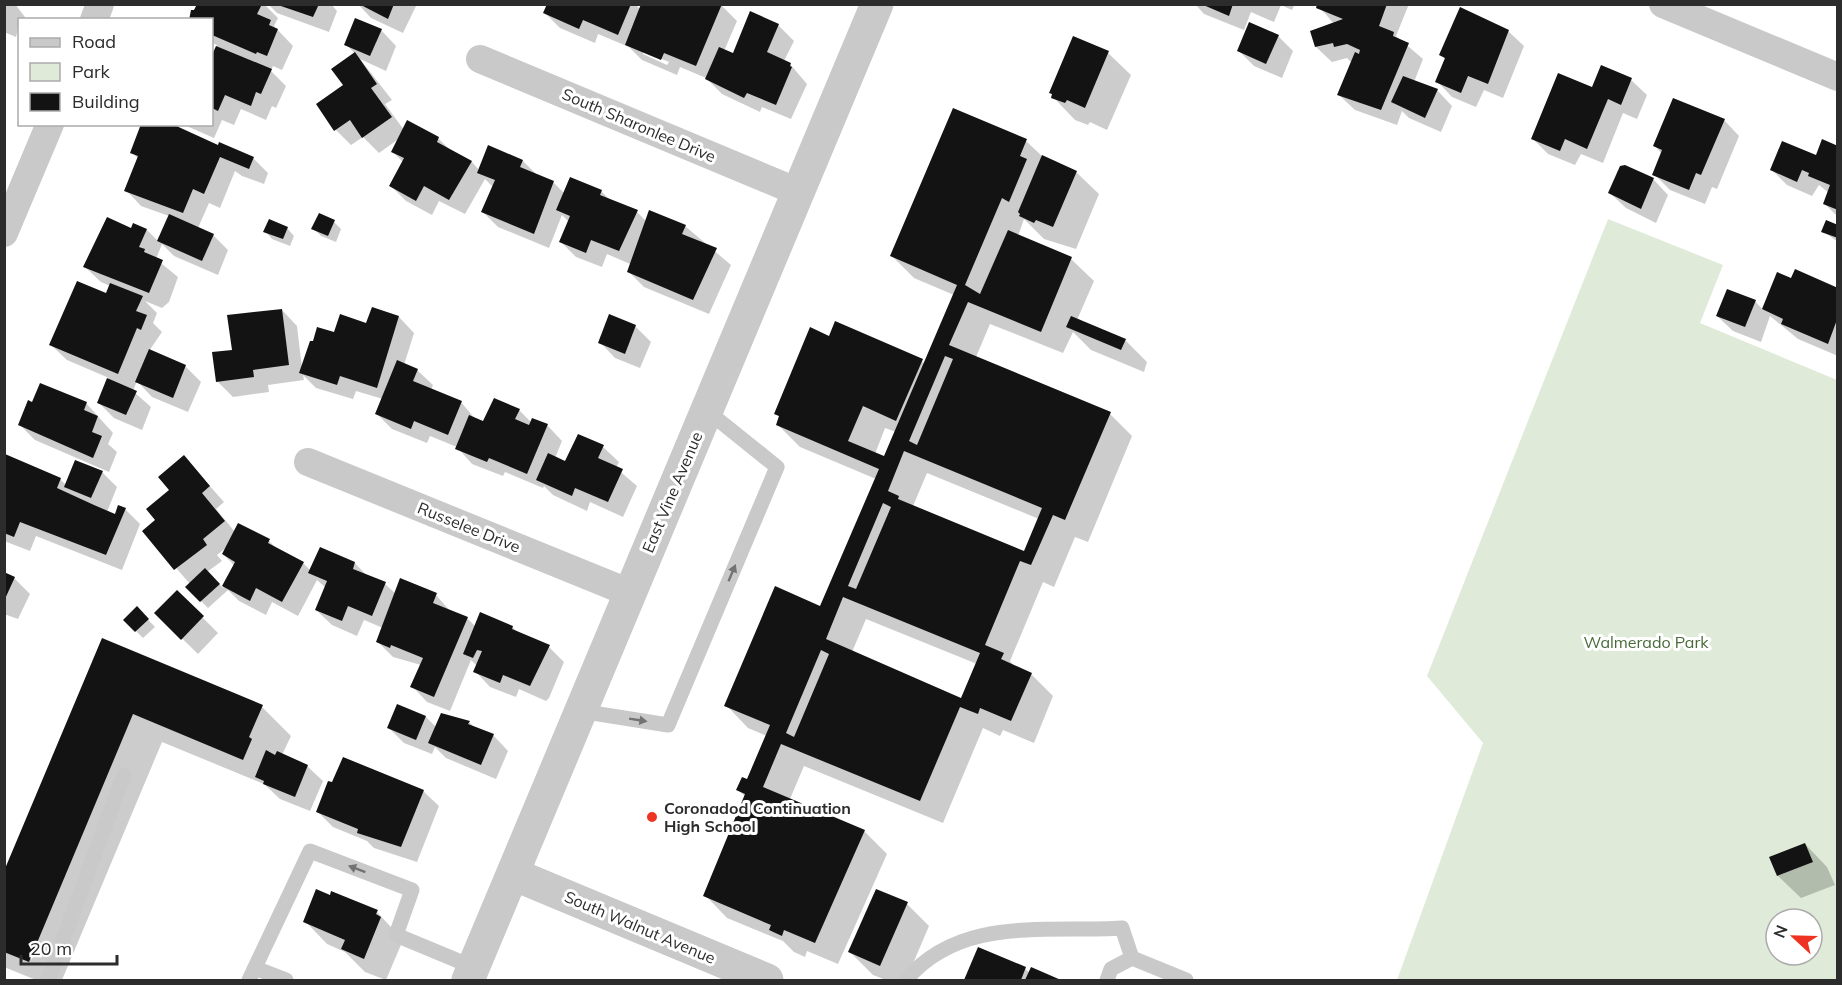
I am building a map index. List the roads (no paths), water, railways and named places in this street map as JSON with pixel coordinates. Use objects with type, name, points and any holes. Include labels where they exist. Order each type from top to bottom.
[{"type":"street","name":"East Vine Avenue","points":[[470,974],[877,4]]},
{"type":"street","points":[[1664,4],[1838,77]]},
{"type":"street","name":"South Sharonlee Drive","points":[[480,59],[798,192]]},
{"type":"street","points":[[4,233],[49,126]]},
{"type":"street","name":"Russelee Drive","points":[[308,462],[630,593]]},
{"type":"street","name":"South Walnut Avenue","points":[[513,874],[767,981]]},
{"type":"lane","points":[[580,711],[668,725],[777,467],[706,410]]},
{"type":"lane","points":[[48,981],[124,775]]},
{"type":"lane","points":[[286,981],[252,974],[310,851],[412,890],[396,935],[470,974]]},
{"type":"lane","points":[[906,981],[916,968],[951,945],[1003,930],[1122,927],[1132,958],[1186,981]]},
{"type":"lane","points":[[1107,981],[1111,969],[1132,958]]},
{"type":"place","name":"Coronadod Continuation High School","points":[[652,817]]},
{"type":"park label","name":"Walmerado Park","points":[[1646,642]]}]
